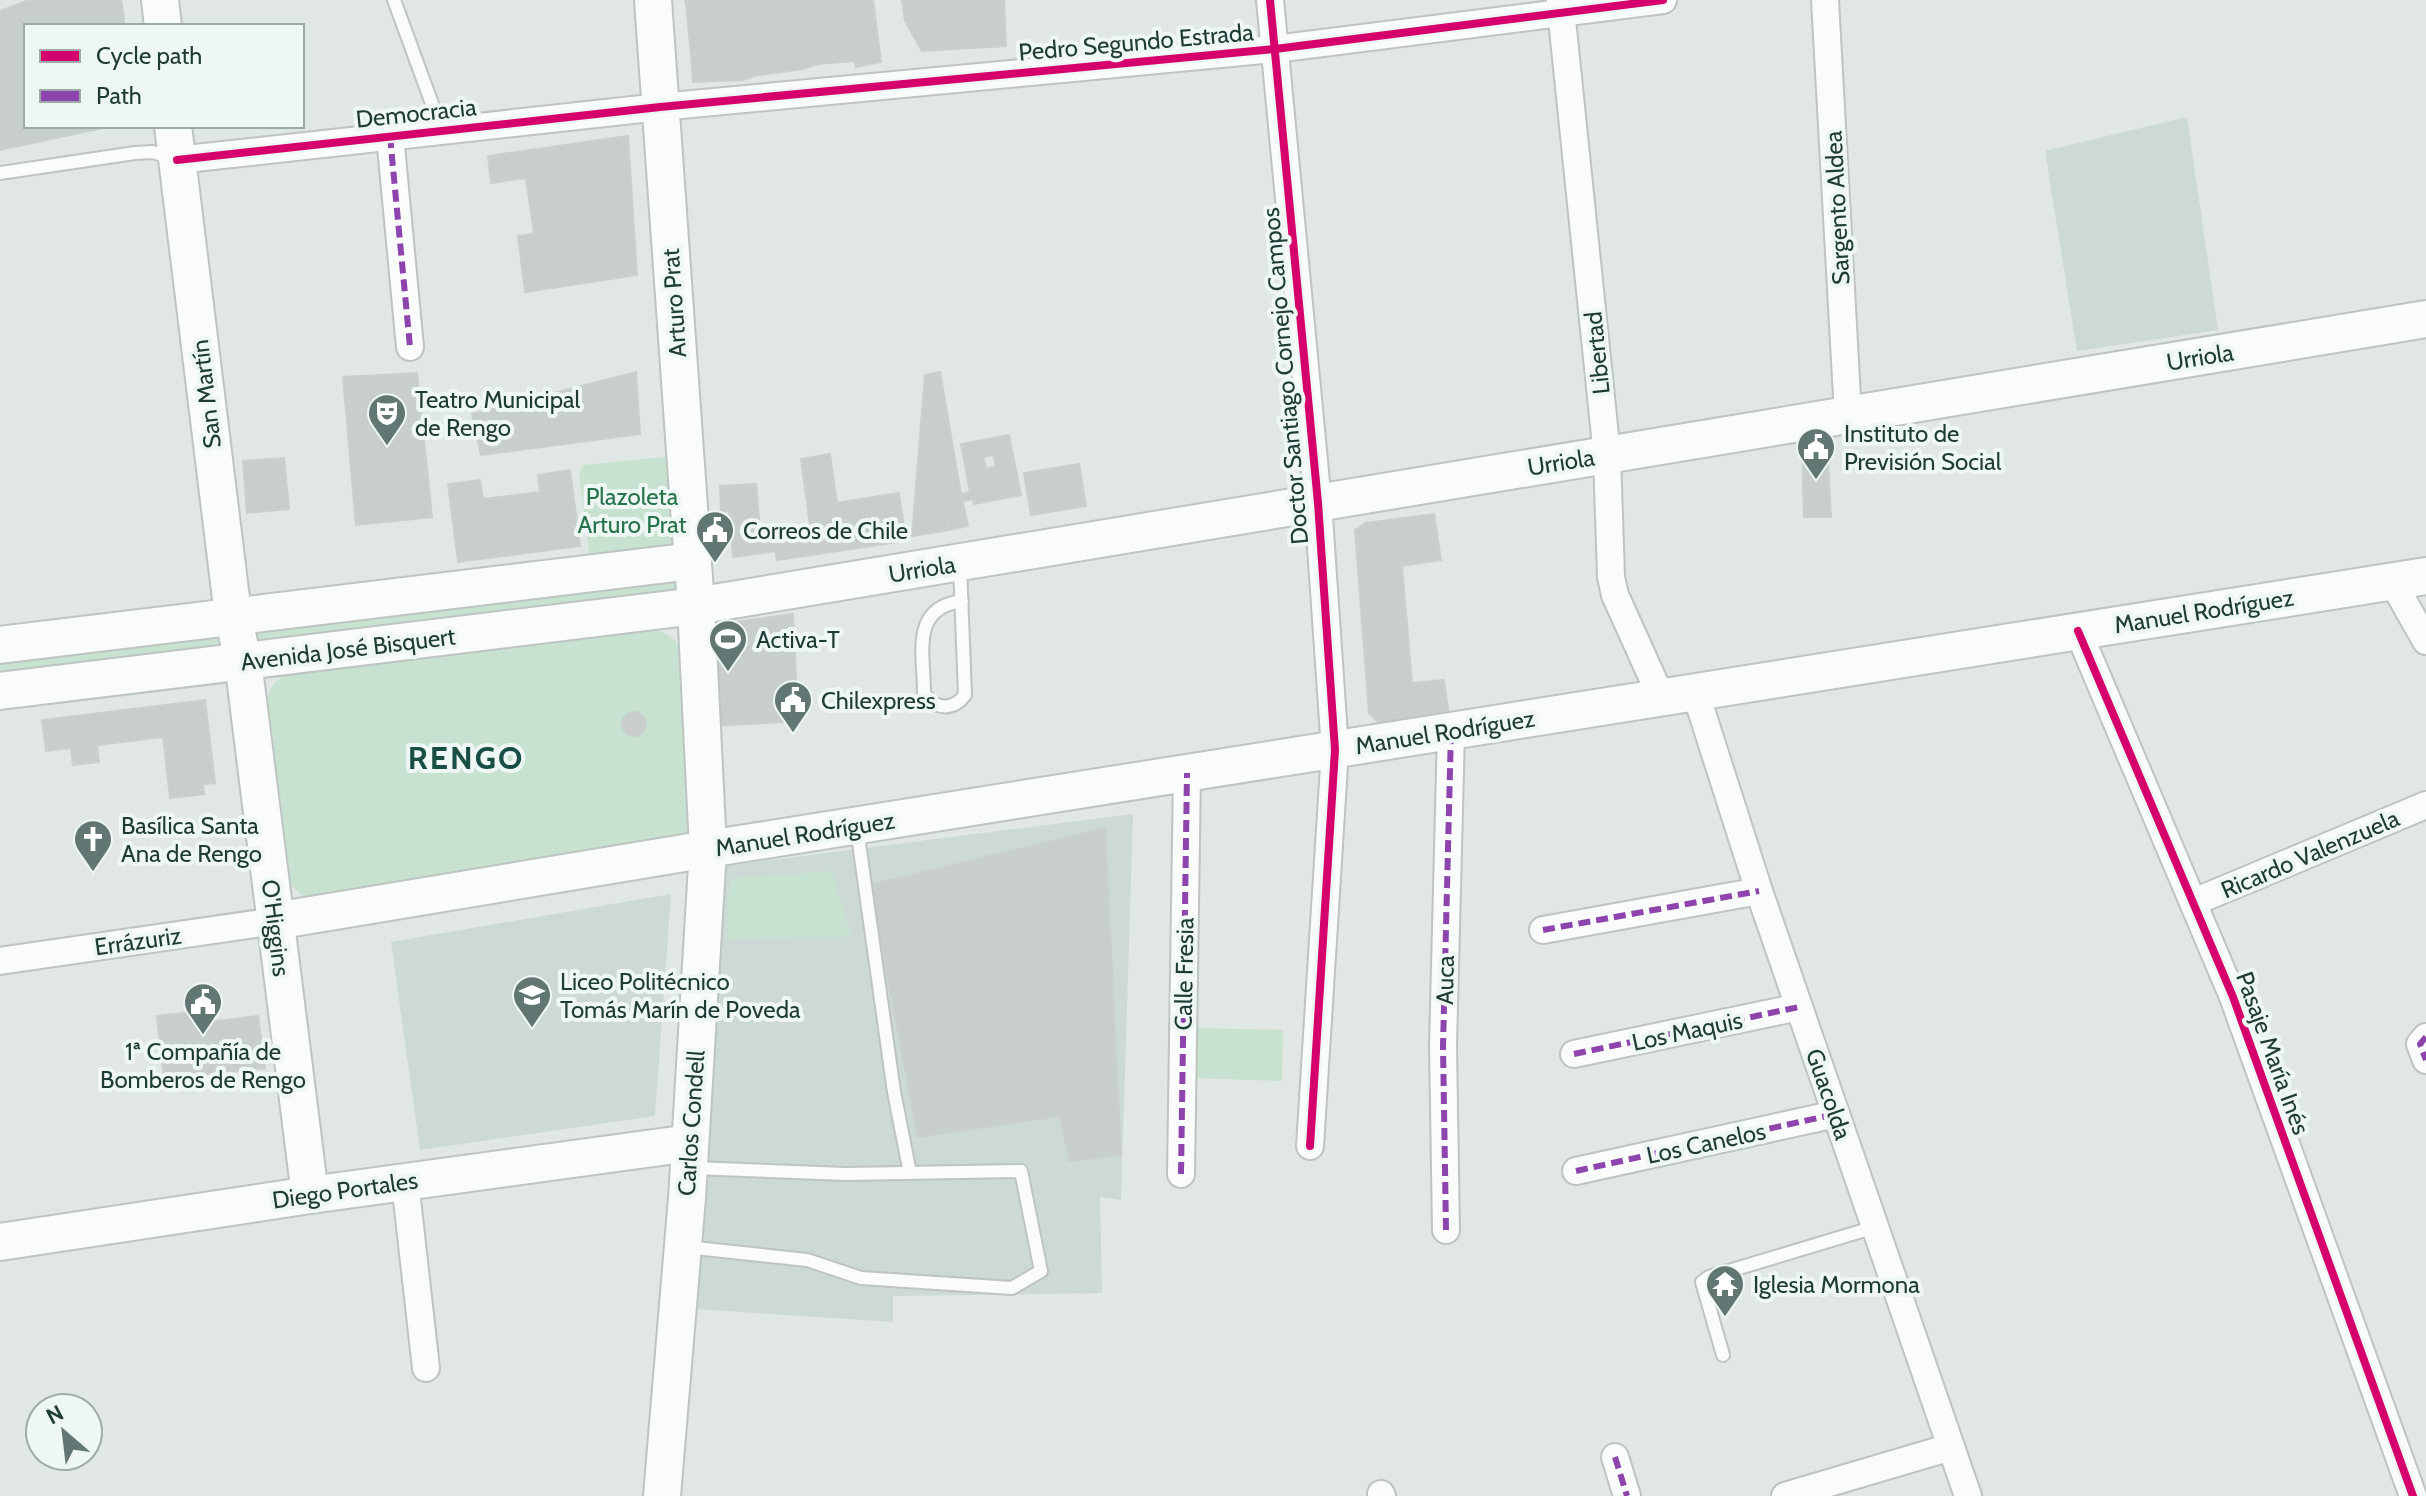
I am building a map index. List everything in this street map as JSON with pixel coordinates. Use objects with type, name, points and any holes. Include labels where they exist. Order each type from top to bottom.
[{"type":"main road","points":[[160,0],[163,24]]},
{"type":"main road","name":"Arturo Prat","points":[[653,0],[696,606]]},
{"type":"main road","name":"San Martín","points":[[175,143],[233,615],[243,661]]},
{"type":"main road","name":"Urriola","points":[[696,606],[2426,319]]},
{"type":"main road","name":"Avenida José Bisquert","points":[[0,645],[692,561]]},
{"type":"main road","name":"Manuel Rodríguez","points":[[275,921],[2409,578]]},
{"type":"main road","name":"Avenida José Bisquert","points":[[0,691],[696,606]]},
{"type":"main road","name":"Carlos Condell","points":[[662,1496],[683,1246],[708,849],[696,606]]},
{"type":"main road","name":"O'Higgins","points":[[243,661],[310,1195]]},
{"type":"main road","name":"Diego Portales","points":[[0,1242],[405,1182],[689,1155]]},
{"type":"street","name":"Doctor Santiago Cornejo Campos","points":[[1270,0],[1318,503],[1335,750],[1310,1146]]},
{"type":"street","name":"Pedro Segundo Estrada","points":[[660,107],[1275,49],[1560,6],[1663,0]]},
{"type":"street","name":"Sargento Aldea","points":[[1825,0],[1848,415]]},
{"type":"street","name":"Libertad","points":[[1560,6],[1607,455],[1611,577],[1615,595],[1678,694]]},
{"type":"street","name":"Democracia","points":[[175,143],[390,136],[660,107]]},
{"type":"street","points":[[390,136],[410,347]]},
{"type":"street","points":[[2409,578],[2426,641]]},
{"type":"street","name":"Pasaje María Inés","points":[[2078,631],[2233,997],[2413,1496]]},
{"type":"street","name":"Guacolda","points":[[1678,694],[1759,891],[1968,1496]]},
{"type":"street","name":"Auca","points":[[1446,1230],[1443,1046],[1451,731]]},
{"type":"street","name":"Calle Fresia","points":[[1181,1174],[1187,773]]},
{"type":"street","name":"Ricardo Valenzuela","points":[[2194,902],[2426,805]]},
{"type":"street","points":[[1543,930],[1759,891]]},
{"type":"street","name":"Errázuriz","points":[[0,961],[275,921]]},
{"type":"street","name":"Los Maquis","points":[[1574,1054],[1799,1007]]},
{"type":"street","name":"Los Canelos","points":[[1576,1171],[1836,1114]]},
{"type":"street","points":[[405,1182],[426,1368]]},
{"type":"street","points":[[1785,1496],[1951,1447]]},
{"type":"street","points":[[1615,1457],[1627,1496]]},
{"type":"lane","points":[[394,0],[442,131]]},
{"type":"lane","points":[[0,173],[153,152],[175,143]]},
{"type":"lane","points":[[960,562],[962,601],[965,695],[953,705],[939,706],[927,699],[924,693],[924,625],[941,606],[962,601]]},
{"type":"lane","points":[[857,826],[894,1092],[910,1173]]},
{"type":"lane","points":[[683,1246],[807,1260],[861,1278],[875,1279],[1012,1288],[1041,1271],[1021,1171],[846,1174],[689,1155]]},
{"type":"lane","points":[[1723,1355],[1702,1282],[1709,1277],[1875,1227]]},
{"type":"shaded area","points":[[2187,117],[2218,330],[2077,351],[2045,151]]},
{"type":"shaded area","points":[[1133,814],[1121,1200],[1100,1197],[1102,1293],[893,1296],[893,1322],[695,1309],[724,866]]},
{"type":"shaded area","name":"Liceo Politécnico Tomás Marín de Poveda","points":[[671,894],[655,1116],[420,1150],[391,942]]},
{"type":"green space","name":"Plazoleta Arturo Prat","points":[[675,456],[683,533],[666,555],[591,565],[579,474],[583,465]]},
{"type":"green space","points":[[677,570],[680,603],[0,686],[0,651]]},
{"type":"green space","points":[[658,630],[673,639],[684,652],[695,824],[678,841],[310,901],[286,878],[265,704],[270,689],[279,679],[289,674]]},
{"type":"green space","points":[[832,871],[851,937],[726,938],[730,879]]},
{"type":"green space","points":[[1194,1028],[1283,1030],[1282,1081],[1192,1078]]},
{"type":"building","points":[[29,0],[121,0],[125,24],[24,24],[24,128],[103,128],[0,150],[0,11]]},
{"type":"building","points":[[685,0],[717,0],[686,4]]},
{"type":"building","points":[[717,0],[873,0],[881,62],[856,67],[855,61],[818,64],[815,42],[691,54],[686,4]]},
{"type":"building","points":[[902,0],[1004,0],[1006,46],[922,51],[905,21]]},
{"type":"building","points":[[815,42],[818,64],[758,75],[770,46]]},
{"type":"building","points":[[770,46],[758,75],[743,80],[740,49]]},
{"type":"building","points":[[740,49],[743,80],[693,82],[691,54]]},
{"type":"building","points":[[628,136],[637,275],[525,292],[518,236],[534,234],[526,178],[491,183],[488,156]]},
{"type":"building","points":[[636,372],[640,434],[481,455],[472,414]]},
{"type":"building","points":[[940,372],[961,494],[943,497],[949,530],[912,536],[925,375]]},
{"type":"building","name":"Teatro Municipal de Rengo","points":[[417,373],[432,517],[356,525],[343,377]]},
{"type":"building","points":[[1009,435],[1021,495],[974,504],[973,499],[963,501],[961,494],[970,492],[961,444]],"holes":[[[993,455],[996,466],[986,469],[983,457]]]},
{"type":"building","name":"Instituto de Previsión Social","points":[[1827,441],[1831,517],[1804,517],[1802,444]]},
{"type":"building","points":[[830,454],[837,503],[899,493],[906,541],[777,560],[773,530],[810,525],[801,459]]},
{"type":"building","points":[[284,458],[289,509],[247,513],[243,461]]},
{"type":"building","points":[[1079,464],[1086,506],[1031,515],[1024,473]]},
{"type":"building","points":[[570,470],[580,546],[458,562],[448,484],[480,480],[483,499],[540,492],[538,475]]},
{"type":"building","points":[[756,484],[760,530],[773,530],[776,551],[733,557],[729,511],[721,512],[720,486]]},
{"type":"building","points":[[961,494],[968,526],[949,530],[943,497]]},
{"type":"building","points":[[1434,514],[1441,560],[1402,566],[1412,683],[1444,680],[1449,717],[1381,725],[1369,713],[1355,530],[1366,523]]},
{"type":"building","points":[[793,614],[798,721],[717,726],[713,625]]},
{"type":"building","points":[[205,700],[215,783],[203,784],[204,794],[170,798],[163,737],[97,745],[99,762],[73,765],[71,748],[46,751],[42,720]]},
{"type":"building","points":[[634,712],[643,715],[646,724],[643,733],[634,736],[625,733],[622,724],[625,715]]},
{"type":"building","points":[[1105,828],[1121,1155],[1069,1161],[1060,1116],[918,1137],[870,885]]},
{"type":"building","points":[[201,1011],[202,1023],[258,1016],[265,1068],[164,1079],[157,1016]]},
{"type":"marked path","points":[[390,136],[410,347]]},
{"type":"marked path","points":[[1446,1230],[1443,1046],[1451,731]]},
{"type":"marked path","points":[[1181,1174],[1187,773]]},
{"type":"marked path","points":[[1543,930],[1759,891]]},
{"type":"marked path","points":[[1574,1054],[1799,1007]]},
{"type":"marked path","points":[[2426,1037],[2420,1044],[2426,1060]]},
{"type":"marked path","points":[[1576,1171],[1836,1114]]},
{"type":"marked path","points":[[1615,1457],[1627,1496]]},
{"type":"cycle path","points":[[1270,0],[1318,503],[1335,750],[1310,1146]]},
{"type":"cycle path","points":[[177,160],[660,107],[1275,49],[1663,0]]},
{"type":"cycle path","points":[[2078,631],[2233,997],[2413,1496]]},
{"type":"place","name":"Teatro Municipal de Rengo","points":[[387,447]]},
{"type":"place","name":"Instituto de Previsión Social","points":[[1816,481]]},
{"type":"place","name":"Correos de Chile","points":[[715,564]]},
{"type":"place","name":"Activa-T","points":[[728,673]]},
{"type":"place","name":"Chilexpress","points":[[793,734]]},
{"type":"place","name":"Basílica Santa Ana de Rengo","points":[[93,873]]},
{"type":"place","name":"Liceo Politécnico Tomás Marín de Poveda","points":[[532,1029]]},
{"type":"place","name":"1ª Compañía de Bomberos de Rengo","points":[[203,1036]]},
{"type":"place","name":"Iglesia Mormona","points":[[1725,1318]]},
{"type":"district","name":"RENGO","points":[[466,757]]}]
